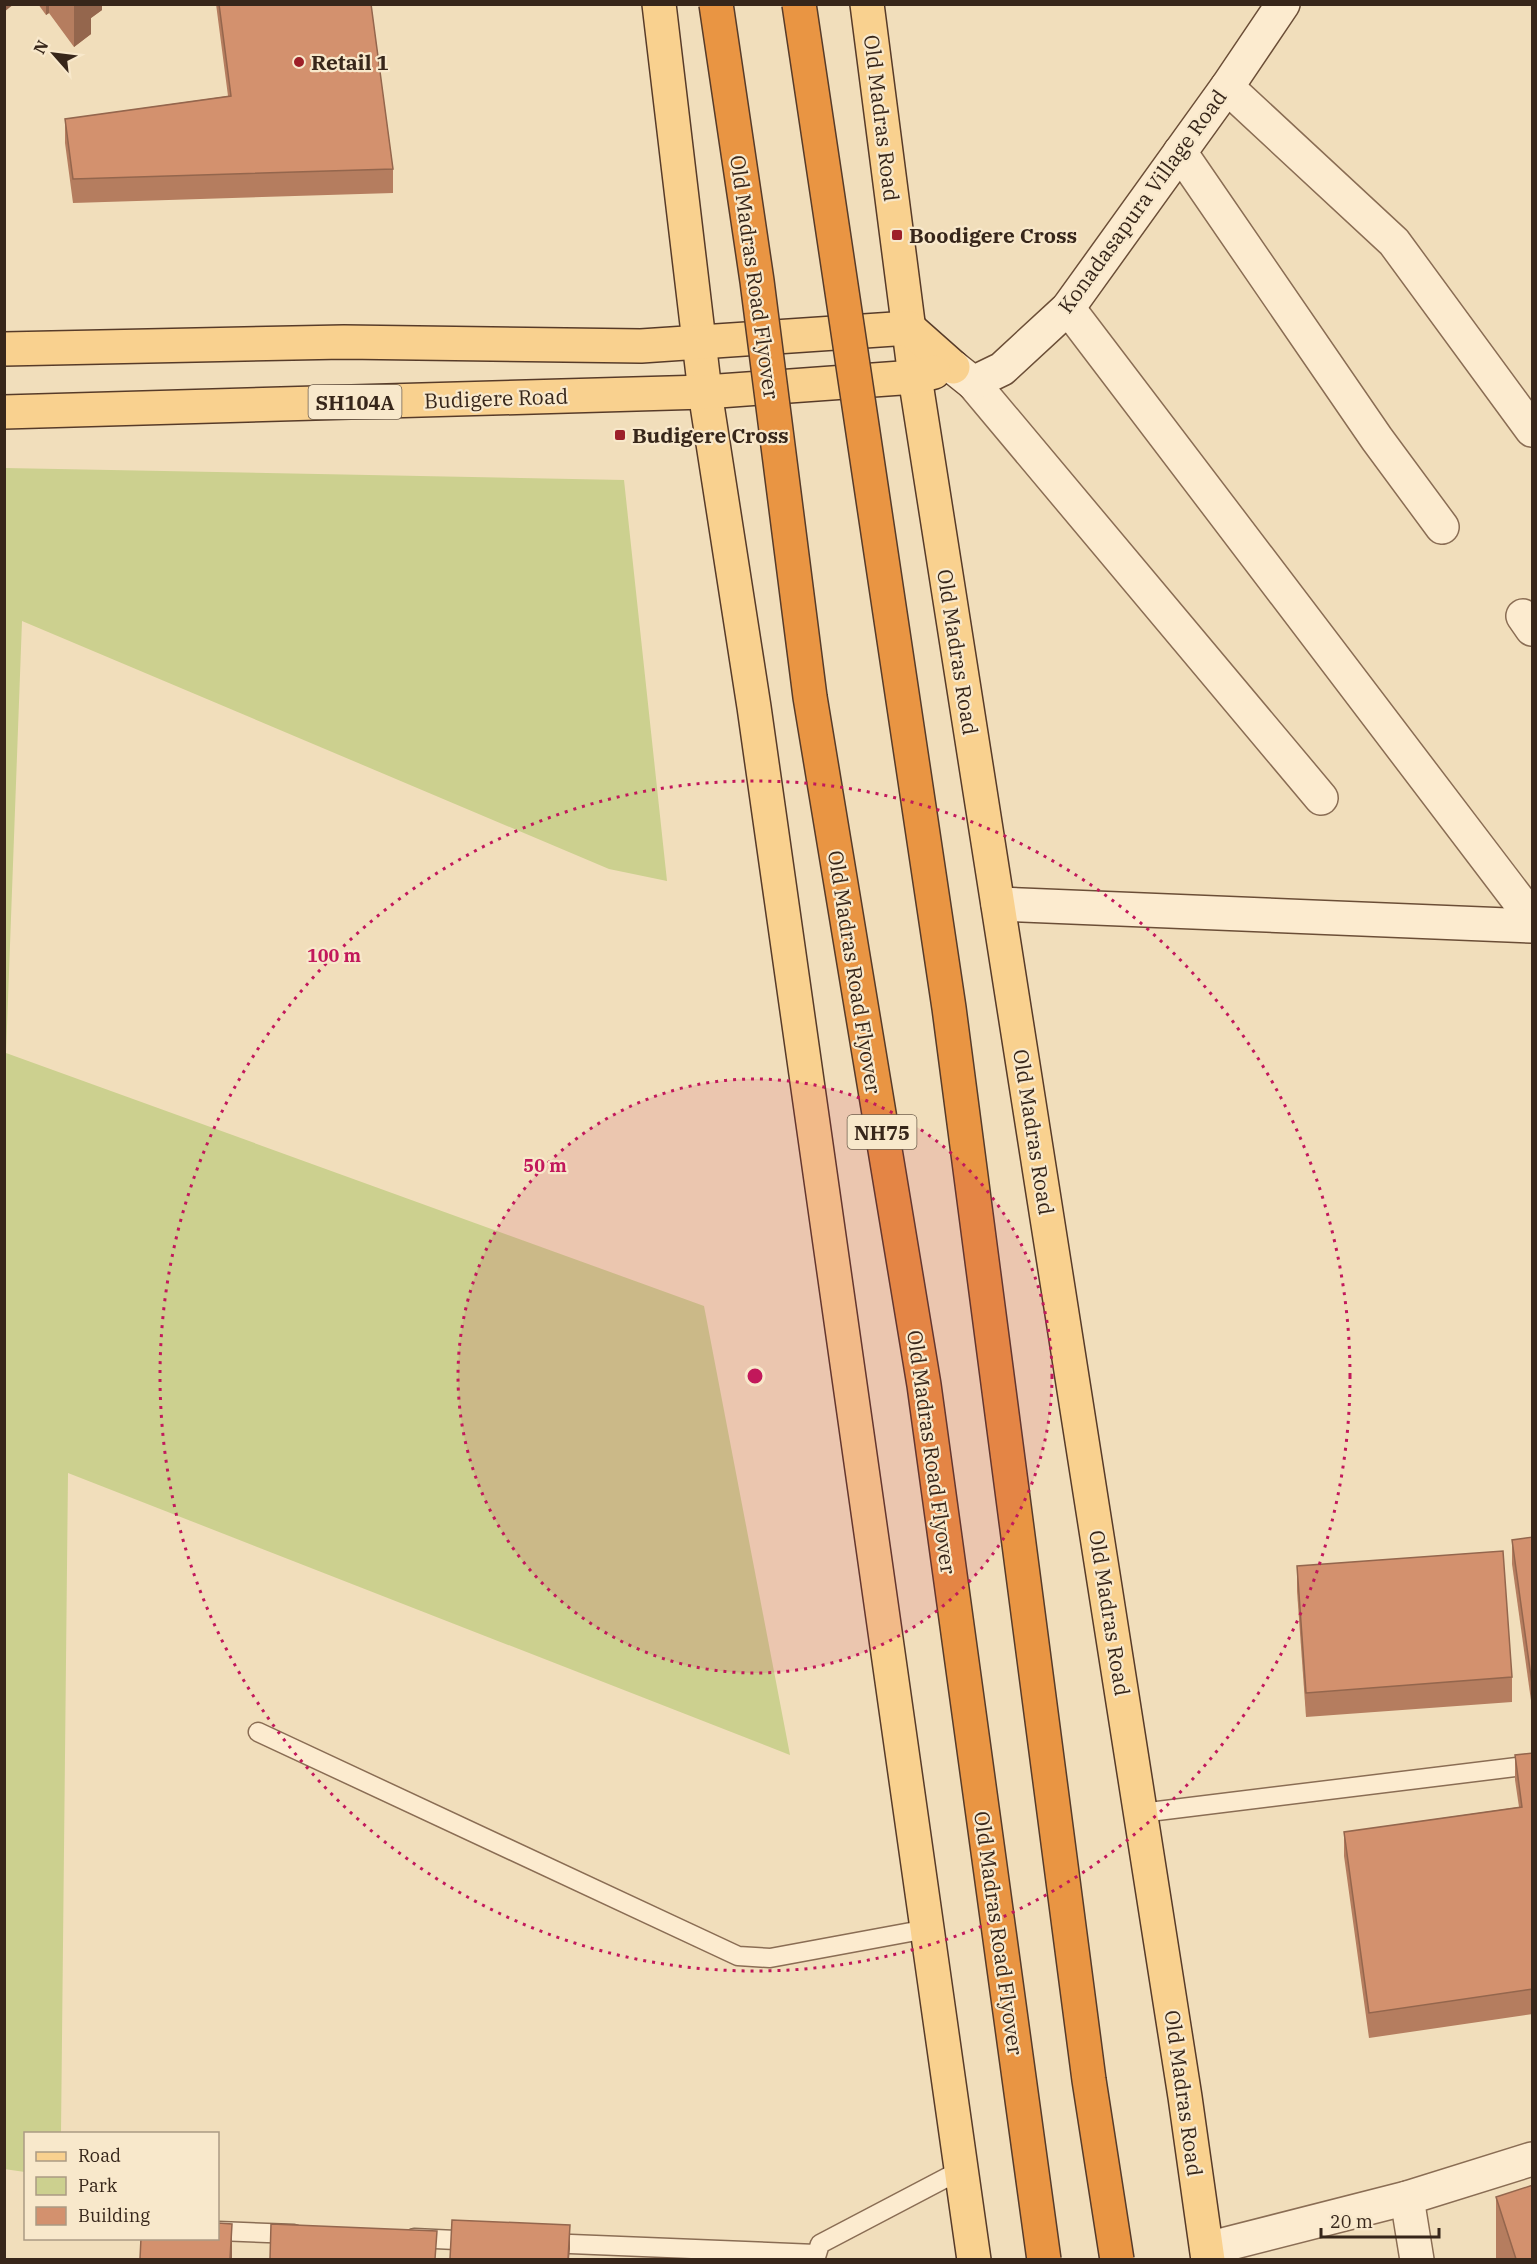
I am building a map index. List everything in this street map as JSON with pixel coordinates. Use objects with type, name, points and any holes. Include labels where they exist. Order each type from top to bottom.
[{"type":"highway","name":"Old Madras Road Flyover","points":[[716,4],[757,281],[810,697],[924,1385],[1044,2259]]},
{"type":"highway","points":[[799,4],[949,1008],[1089,2080],[1117,2259]]},
{"type":"main road","points":[[659,4],[705,392],[754,707],[974,2259]]},
{"type":"main road","name":"Old Madras Road","points":[[867,4],[915,377],[1141,1813],[1207,2254]]},
{"type":"main road","points":[[4,349],[344,342],[641,346],[909,328],[963,375]]},
{"type":"main road","name":"Budigere Road","points":[[4,412],[705,392],[963,375]]},
{"type":"street","name":"Konadasapura Village Road","points":[[963,375],[1002,369],[1068,308],[1227,87],[1283,4]]},
{"type":"street","points":[[1227,87],[1394,242],[1533,430]]},
{"type":"street","points":[[1180,152],[1377,439],[1442,527]]},
{"type":"street","points":[[1068,308],[1533,918]]},
{"type":"street","points":[[963,375],[1322,798]]},
{"type":"street","points":[[998,904],[1533,926]]},
{"type":"street","points":[[1207,2254],[1407,2198],[1533,2158]]},
{"type":"street","points":[[1407,2198],[1417,2259]]},
{"type":"lane","points":[[258,1732],[738,1956],[770,1958],[927,1929]]},
{"type":"lane","points":[[1141,1813],[1533,1765]]},
{"type":"lane","points":[[529,2243],[815,2257],[820,2244],[961,2170]]},
{"type":"lane","points":[[219,2231],[313,2235]]},
{"type":"lane","points":[[397,2238],[493,2241]]},
{"type":"green space","points":[[5,468],[624,480],[667,881],[609,869],[22,621],[6,1053],[704,1306],[790,1755],[68,1473],[61,2132],[24,2132],[24,2172],[4,2169]]},
{"type":"building","name":"Retail 1","points":[[219,4],[371,4],[393,169],[73,179],[65,119],[231,96]]},
{"type":"building","points":[[1533,1537],[1533,1691],[1512,1540]]},
{"type":"building","points":[[1503,1551],[1512,1677],[1306,1693],[1297,1566]]},
{"type":"building","points":[[1533,1753],[1533,1989],[1369,2013],[1344,1832],[1522,1807],[1515,1755]]},
{"type":"building","points":[[1533,2185],[1533,2259],[1516,2259],[1496,2197]]},
{"type":"building","points":[[452,2220],[570,2225],[568,2259],[450,2259]]},
{"type":"building","points":[[219,2223],[232,2224],[230,2259],[140,2259],[141,2240],[219,2240]]},
{"type":"building","points":[[271,2224],[437,2231],[435,2259],[270,2259]]},
{"type":"place","name":"Retail 1","points":[[299,62]]},
{"type":"place","name":"Boodigere Cross","points":[[897,235]]},
{"type":"place","name":"Budigere Cross","points":[[620,435]]}]
